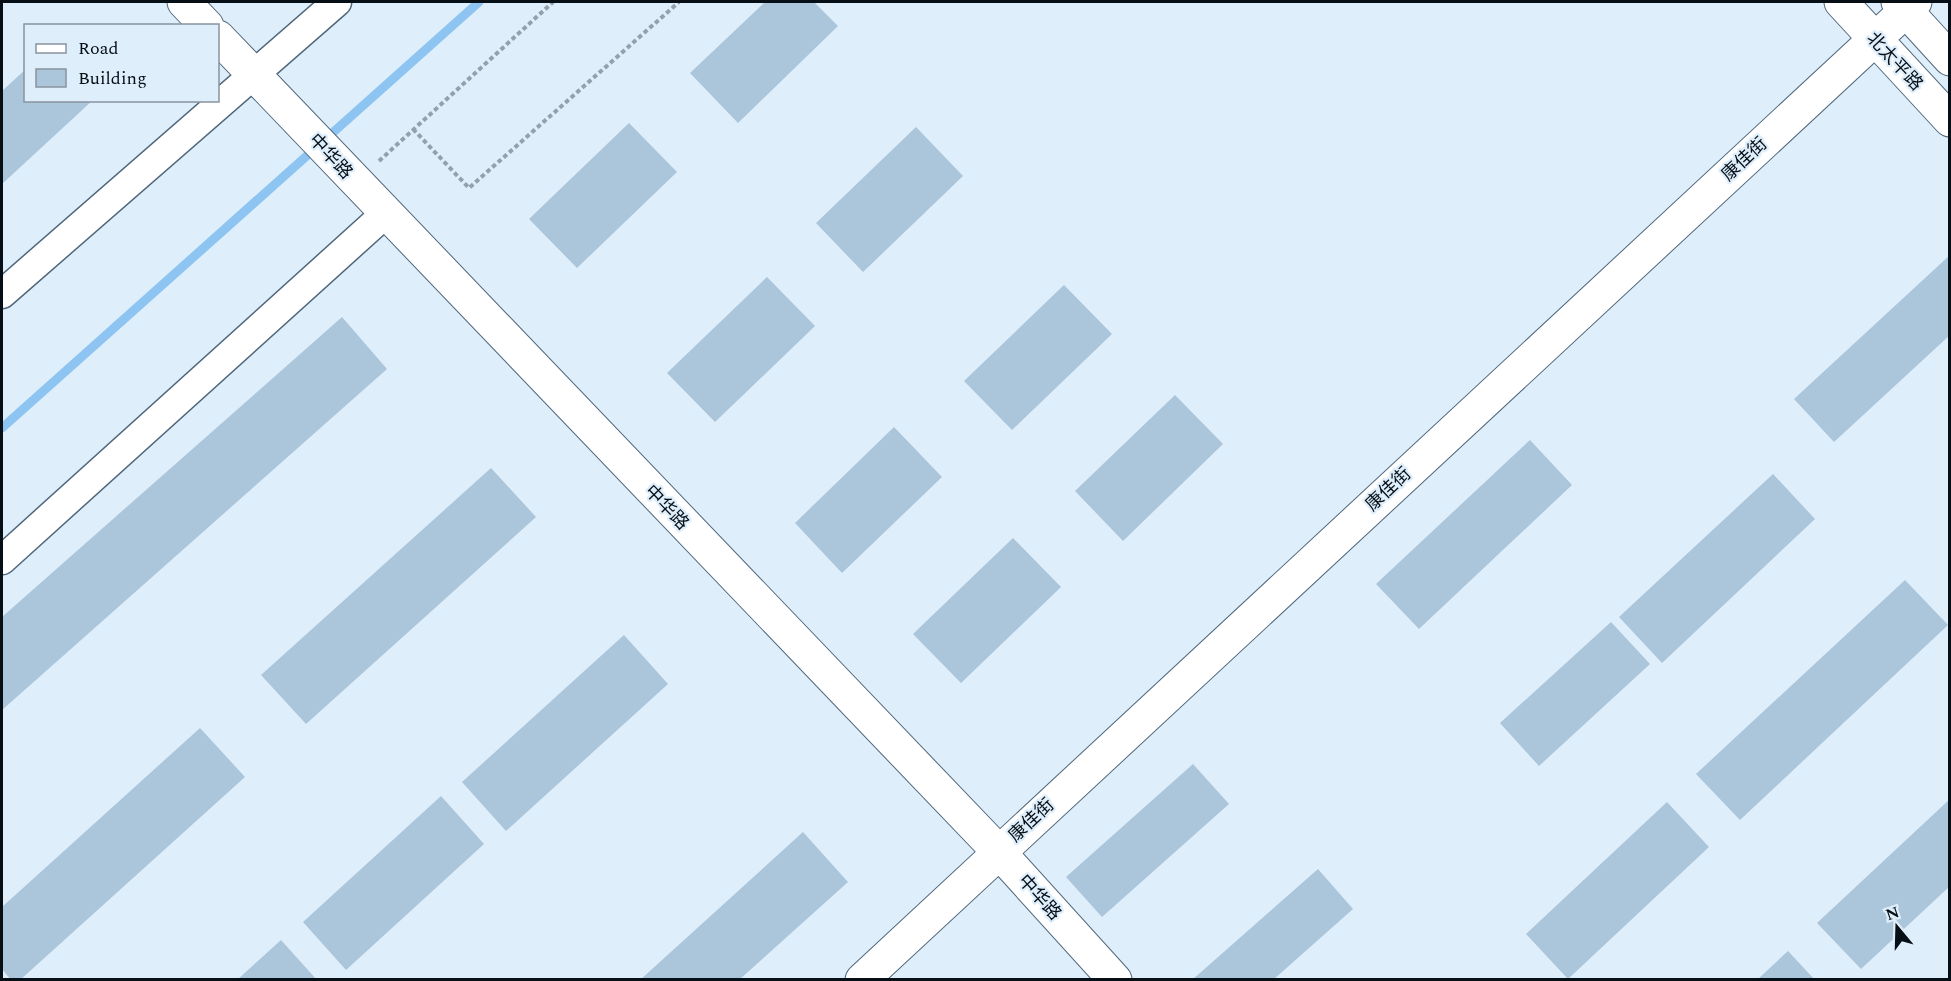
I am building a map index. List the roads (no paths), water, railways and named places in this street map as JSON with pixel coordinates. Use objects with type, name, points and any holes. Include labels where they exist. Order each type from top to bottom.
[{"type":"street","points":[[184,2],[205,24]]},
{"type":"street","points":[[2,294],[337,2]]},
{"type":"street","name":"北太平路","points":[[1841,2],[1950,120]]},
{"type":"street","points":[[1906,4],[1950,59]]},
{"type":"street","name":"康佳街","points":[[862,980],[1874,38],[1906,4]]},
{"type":"street","name":"中华路","points":[[219,38],[385,214],[998,851],[1115,980]]},
{"type":"street","points":[[2,560],[385,214]]},
{"type":"waterway","points":[[2,428],[479,2]]}]
